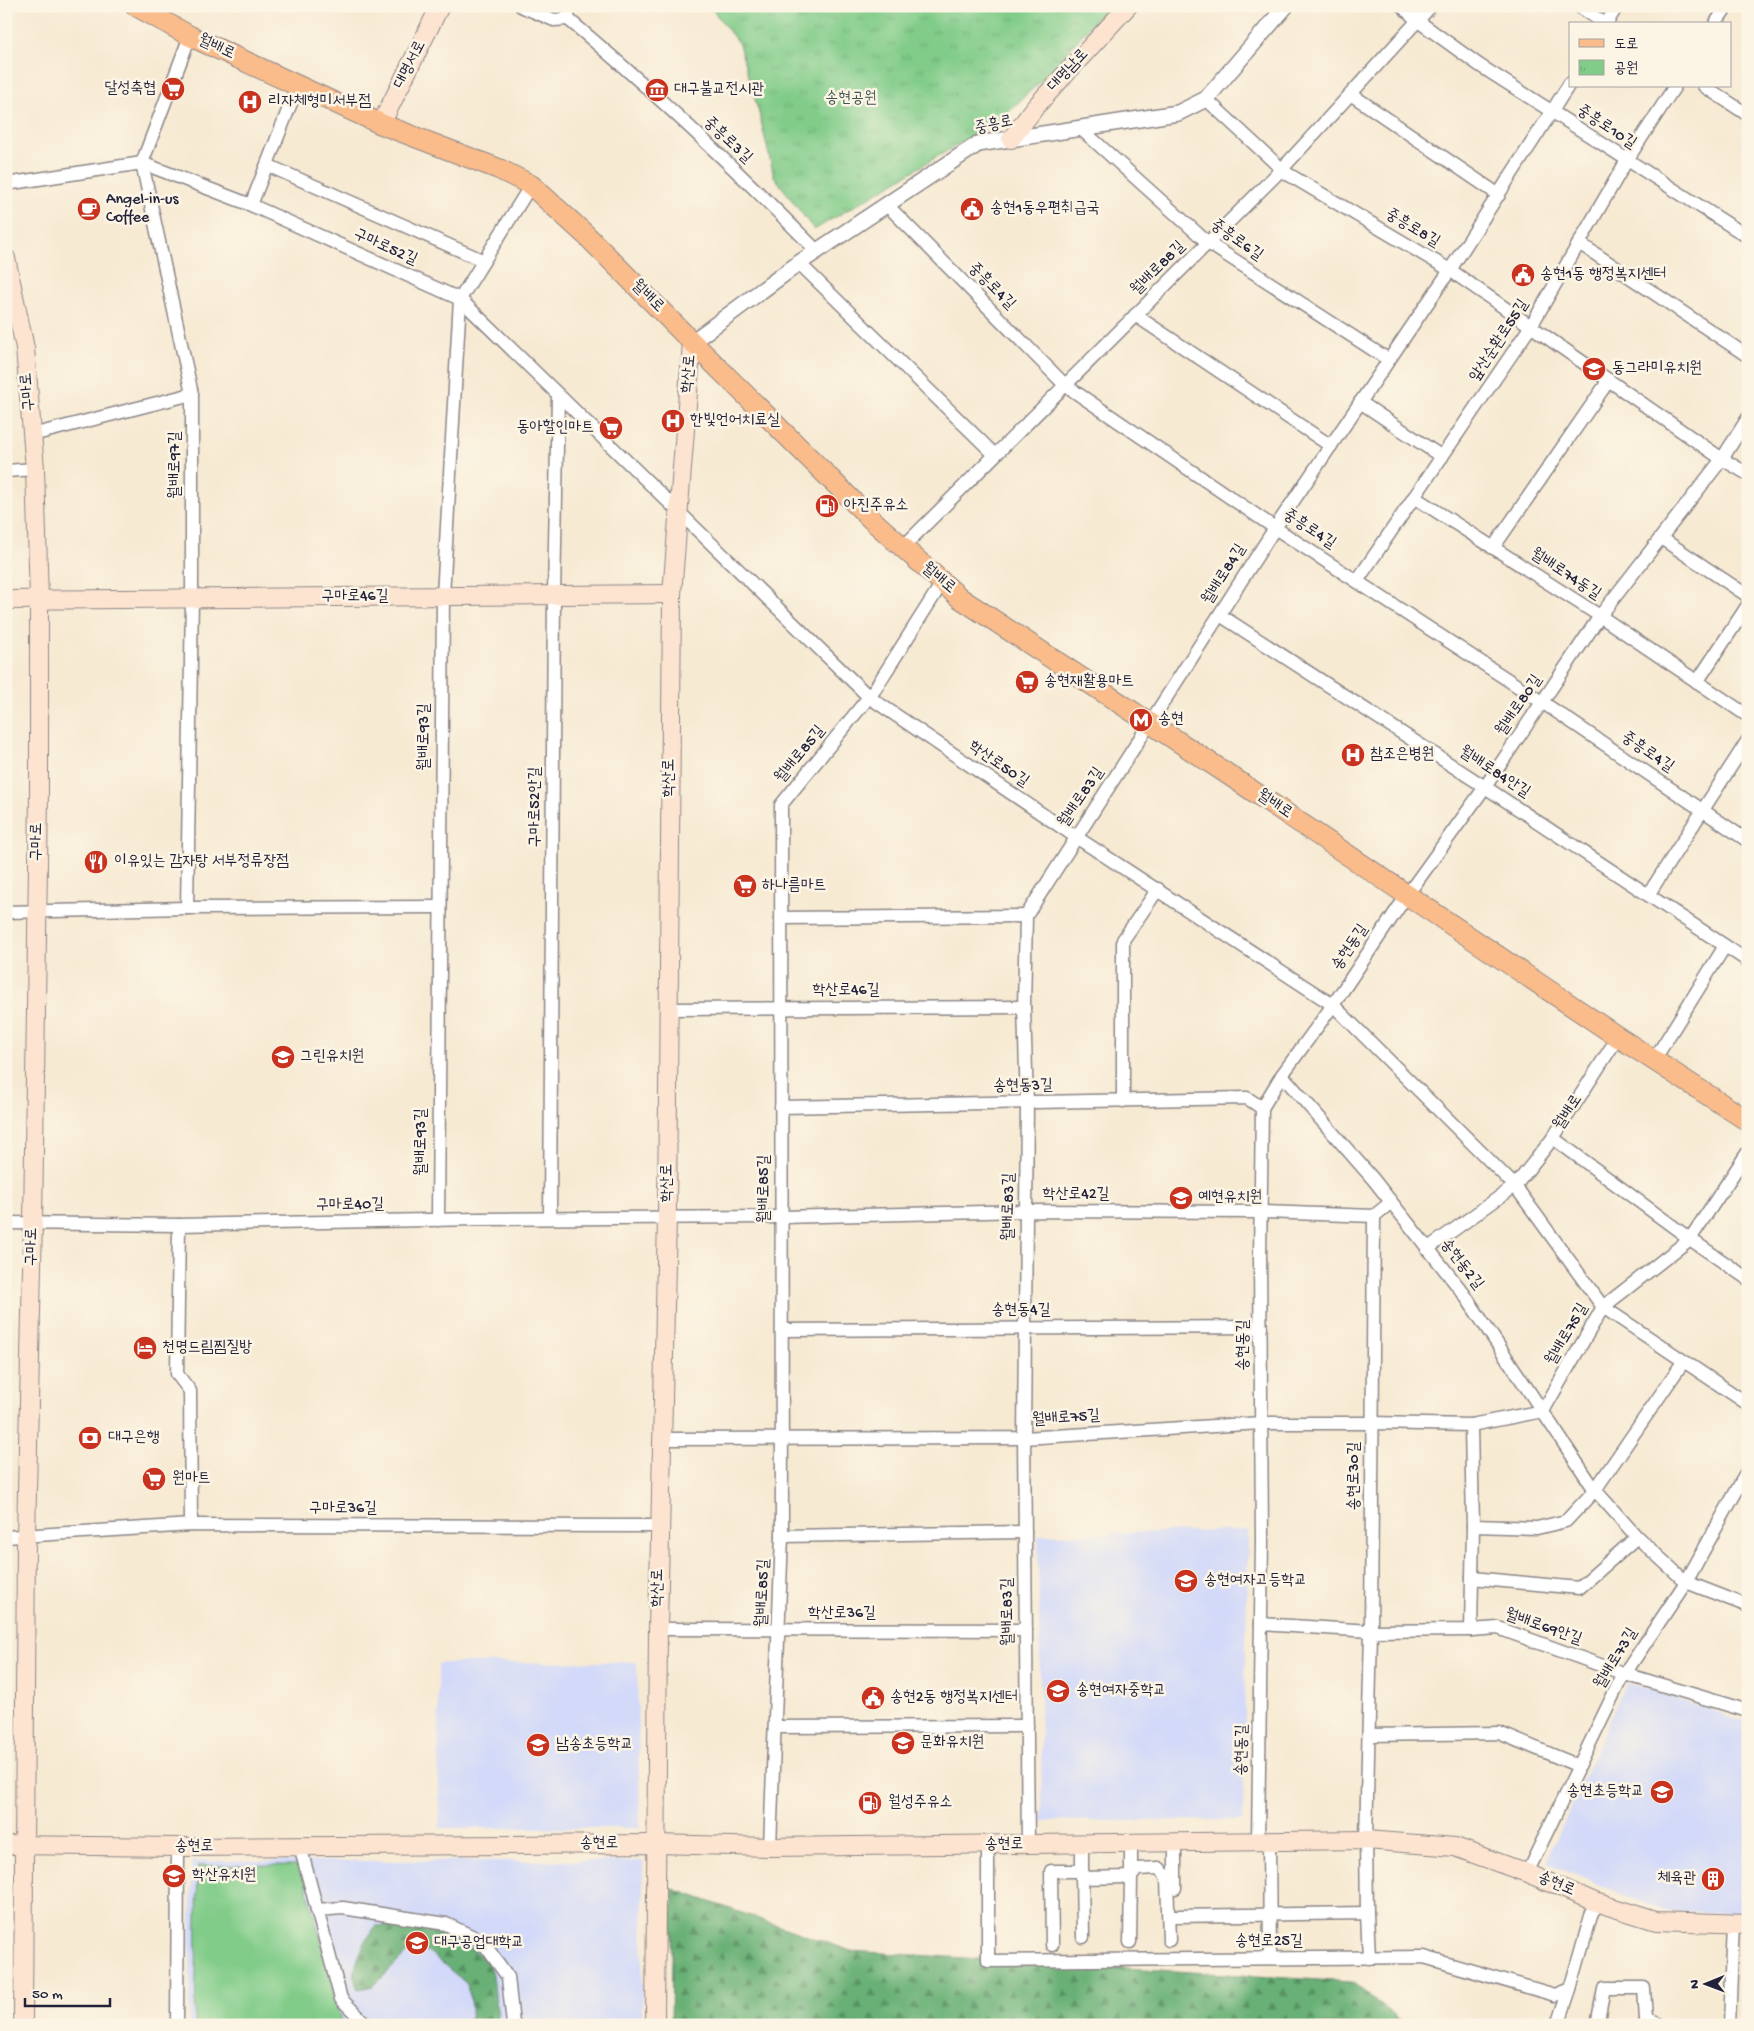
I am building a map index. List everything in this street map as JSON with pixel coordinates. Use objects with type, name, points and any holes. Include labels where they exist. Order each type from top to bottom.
[{"type":"main road","name":"월배로","points":[[136,6],[190,36],[382,124],[499,169],[530,185],[587,236],[902,548],[942,583],[979,611],[1618,1037],[1748,1121]]},
{"type":"main road","name":"대명서로","points":[[382,124],[440,6]]},
{"type":"main road","name":"대명남로","points":[[1011,139],[1037,105],[1129,6]]},
{"type":"main road","name":"구마로","points":[[6,258],[25,348],[35,468],[39,599],[33,1222],[26,1537],[15,1845],[22,2025]]},
{"type":"main road","name":"학산로","points":[[655,2025],[658,1629],[667,1217],[672,594],[692,342]]},
{"type":"main road","name":"구마로46길","points":[[6,600],[672,594]]},
{"type":"main road","name":"송현로","points":[[15,1845],[178,1847],[656,1844],[770,1848],[1366,1840],[1455,1847],[1527,1873],[1595,1902],[1656,1921],[1740,1924]]},
{"type":"street","points":[[521,6],[554,20],[569,13]]},
{"type":"street","name":"중흥로","points":[[692,342],[799,263],[978,144],[1178,113],[1206,99],[1286,6]]},
{"type":"street","name":"중흥로10길","points":[[1402,6],[1418,21],[1479,65],[1748,237]]},
{"type":"street","name":"월배로88길","points":[[902,548],[1282,169],[1352,95],[1431,6]]},
{"type":"street","points":[[1579,6],[1603,22]]},
{"type":"street","points":[[1607,22],[1617,6]]},
{"type":"street","points":[[1716,22],[1727,6]]},
{"type":"street","name":"중흥로3길","points":[[569,13],[613,57],[764,197],[818,251]]},
{"type":"street","points":[[142,163],[190,36]]},
{"type":"street","points":[[251,205],[298,85]]},
{"type":"street","name":"월배로84길","points":[[1151,724],[1275,528],[1450,270],[1569,85]]},
{"type":"street","name":"앞산순환로55길","points":[[1357,581],[1531,326],[1627,160],[1674,88]]},
{"type":"street","points":[[1707,88],[1748,115]]},
{"type":"street","points":[[1352,95],[1499,195]]},
{"type":"street","name":"중흥로8길","points":[[1206,99],[1282,169],[1450,270],[1722,459],[1748,474]]},
{"type":"street","name":"중흥로6길","points":[[1080,128],[1208,243],[1389,360]]},
{"type":"street","name":"구마로52길","points":[[6,184],[142,163],[251,205],[460,299],[678,511]]},
{"type":"street","name":"월배로97길","points":[[142,163],[192,394],[192,598],[188,908]]},
{"type":"street","points":[[267,165],[482,260]]},
{"type":"street","name":"월배로93길","points":[[438,1220],[443,596],[460,299],[482,260],[530,185]]},
{"type":"street","name":"중흥로4길","points":[[886,204],[1065,385],[1275,528],[1542,702],[1748,840]]},
{"type":"street","points":[[1579,242],[1748,356]]},
{"type":"street","points":[[799,263],[995,455]]},
{"type":"street","points":[[1135,315],[1331,446]]},
{"type":"street","points":[[1493,548],[1609,380]]},
{"type":"street","points":[[32,435],[192,394]]},
{"type":"street","name":"구마로52안길","points":[[550,1218],[554,595],[558,395]]},
{"type":"street","points":[[1360,402],[1442,457]]},
{"type":"street","name":"월배로80길","points":[[1407,895],[1485,787],[1600,616],[1722,459],[1748,418]]},
{"type":"street","points":[[6,471],[35,468]]},
{"type":"street","name":"월배로74동길","points":[[1414,497],[1600,616],[1748,716]]},
{"type":"street","name":"학산로50길","points":[[678,511],[869,697],[1076,837],[1333,1005],[1515,1186],[1603,1307],[1748,1404]]},
{"type":"street","points":[[1661,538],[1748,596]]},
{"type":"street","name":"월배로85길","points":[[770,1848],[782,1536],[781,805],[869,697],[942,583]]},
{"type":"street","points":[[1697,682],[1748,605]]},
{"type":"street","name":"월배로84안길","points":[[1220,615],[1748,961]]},
{"type":"street","name":"월배로83길","points":[[1028,1845],[1024,1438],[1027,1104],[1024,1006],[1026,916],[1151,724]]},
{"type":"street","points":[[1648,895],[1748,740]]},
{"type":"street","points":[[1123,1101],[1123,940],[1158,889]]},
{"type":"street","name":"송현동길","points":[[1270,1958],[1270,1915],[1263,1841],[1260,1327],[1262,1108],[1282,1075],[1333,1005],[1407,895]]},
{"type":"street","points":[[6,912],[188,908],[440,907]]},
{"type":"street","points":[[781,918],[1026,916]]},
{"type":"street","points":[[1654,1060],[1726,946]]},
{"type":"street","name":"학산로46길","points":[[668,1009],[1024,1006]]},
{"type":"street","name":"월배로","points":[[1427,1249],[1515,1186],[1553,1138],[1618,1037]]},
{"type":"street","name":"송현동2길","points":[[1282,1075],[1373,1179],[1390,1203],[1464,1294],[1595,1490],[1637,1537],[1686,1582]]},
{"type":"street","name":"송현동3길","points":[[781,1108],[1247,1098],[1262,1108]]},
{"type":"street","points":[[1553,1138],[1690,1239],[1748,1279]]},
{"type":"street","name":"월배로75길","points":[[663,1439],[1024,1438],[1261,1423],[1471,1425],[1542,1411],[1603,1307],[1690,1239],[1748,1152]]},
{"type":"street","points":[[1374,1216],[1390,1203]]},
{"type":"street","name":"학산로42길","points":[[667,1217],[782,1217],[1026,1211],[1261,1212],[1374,1216]]},
{"type":"street","name":"송현로30길","points":[[1366,1840],[1371,1631],[1374,1216]]},
{"type":"street","name":"구마로40길","points":[[6,1223],[179,1225],[667,1217]]},
{"type":"street","points":[[179,1225],[177,1374],[190,1391],[191,1525]]},
{"type":"street","name":"송현동4길","points":[[782,1330],[1260,1327]]},
{"type":"street","points":[[1473,1526],[1537,1528],[1566,1521],[1595,1490],[1683,1362]]},
{"type":"street","points":[[1471,1425],[1473,1526],[1471,1630]]},
{"type":"street","name":"월배로73길","points":[[1527,1873],[1625,1674],[1686,1582],[1748,1470]]},
{"type":"street","name":"구마로36길","points":[[6,1537],[191,1525],[660,1526]]},
{"type":"street","points":[[782,1536],[1025,1532]]},
{"type":"street","points":[[1472,1578],[1579,1588],[1637,1537]]},
{"type":"street","points":[[1686,1582],[1748,1606]]},
{"type":"street","name":"월배로69안길","points":[[1261,1624],[1371,1631],[1498,1628],[1625,1674],[1748,1711]]},
{"type":"street","name":"학산로36길","points":[[658,1629],[1026,1630]]},
{"type":"street","points":[[775,1727],[1027,1726]]},
{"type":"street","points":[[1369,1736],[1499,1733],[1579,1766]]},
{"type":"street","points":[[1366,1840],[1369,1958]]},
{"type":"street","points":[[1175,1842],[1175,1958]]},
{"type":"street","points":[[1130,1942],[1131,1843]]},
{"type":"street","name":"송현로25길","points":[[988,1844],[988,1961],[1424,1957],[1555,1995],[1570,1989]]},
{"type":"street","points":[[1082,1844],[1083,1937]]},
{"type":"street","points":[[300,1846],[341,1999],[367,2025]]},
{"type":"street","points":[[177,2025],[178,1847]]},
{"type":"street","points":[[1131,1877],[1137,1869],[1159,1868],[1167,1877],[1169,1940]]},
{"type":"street","points":[[1052,1945],[1051,1871],[1082,1875],[1131,1877]]},
{"type":"street","points":[[1558,2025],[1595,1902]]},
{"type":"street","points":[[317,1910],[343,1908],[446,1924],[482,1940],[508,1977],[513,2025]]},
{"type":"street","points":[[1175,1916],[1367,1913]]},
{"type":"street","points":[[1729,2025],[1740,1924]]},
{"type":"street","points":[[1597,2025],[1604,1988],[1644,1988],[1645,2022],[1661,2025]]},
{"type":"shaded area","points":[[1248,1530],[1243,1820],[1042,1821],[1038,1535]]},
{"type":"shaded area","name":"남송초등학교","points":[[637,1662],[640,1828],[439,1828],[438,1663]]},
{"type":"shaded area","name":"송현초등학교","points":[[1626,1682],[1748,1722],[1748,1915],[1664,1911],[1546,1863]]},
{"type":"shaded area","name":"대구공업대학교","points":[[192,1861],[643,1861],[642,2025],[189,2025]]},
{"type":"green space","name":"송현공원","points":[[713,6],[1108,6],[1039,83],[999,120],[814,230],[774,176],[759,113],[739,44],[712,9]]},
{"type":"green space","points":[[296,1865],[304,1876],[343,2025],[195,2025],[198,1866]]},
{"type":"green space","points":[[673,1889],[851,1951],[1352,1982],[1406,2025],[671,2025]]},
{"type":"green space","points":[[402,1924],[449,1938],[482,1956],[491,1967],[493,1974],[497,2014],[495,2025],[462,2025],[471,2017],[467,1984],[429,1952],[410,1950],[374,1986],[358,1989],[355,1981],[356,1965],[362,1948],[371,1932],[376,1926]]},
{"type":"place","name":"달성축협","points":[[173,89]]},
{"type":"place","name":"대구불교전시관","points":[[657,90]]},
{"type":"place","name":"리자체형미서부점","points":[[250,102]]},
{"type":"place","name":"Angel-in-us Coffee","points":[[89,209]]},
{"type":"place","name":"송현1동우편취급국","points":[[972,209]]},
{"type":"place","name":"송현1동 행정복지센터","points":[[1523,275]]},
{"type":"place","name":"동그라미유치원","points":[[1594,369]]},
{"type":"place","name":"한빛언어치료실","points":[[673,421]]},
{"type":"place","name":"동아할인마트","points":[[611,428]]},
{"type":"place","name":"아진주유소","points":[[827,506]]},
{"type":"place","name":"송현재활용마트","points":[[1027,682]]},
{"type":"place","name":"송현","points":[[1141,720]]},
{"type":"place","name":"참조은병원","points":[[1353,755]]},
{"type":"place","name":"이유있는 감자탕 서부정류장점","points":[[96,862]]},
{"type":"place","name":"하나름마트","points":[[745,886]]},
{"type":"place","name":"그린유치원","points":[[283,1057]]},
{"type":"place","name":"예현유치원","points":[[1181,1198]]},
{"type":"place","name":"천명드림찜질방","points":[[145,1348]]},
{"type":"place","name":"대구은행","points":[[90,1438]]},
{"type":"place","name":"원마트","points":[[154,1479]]},
{"type":"place","name":"송현여자고등학교","points":[[1186,1581]]},
{"type":"place","name":"송현여자중학교","points":[[1058,1691]]},
{"type":"place","name":"송현2동 행정복지센터","points":[[873,1698]]},
{"type":"place","name":"문화유치원","points":[[903,1743]]},
{"type":"place","name":"남송초등학교","points":[[538,1745]]},
{"type":"place","name":"송현초등학교","points":[[1662,1792]]},
{"type":"place","name":"월성주유소","points":[[870,1803]]},
{"type":"place","name":"학산유치원","points":[[174,1876]]},
{"type":"place","name":"체육관","points":[[1713,1879]]},
{"type":"place","name":"대구공업대학교","points":[[417,1943]]}]
